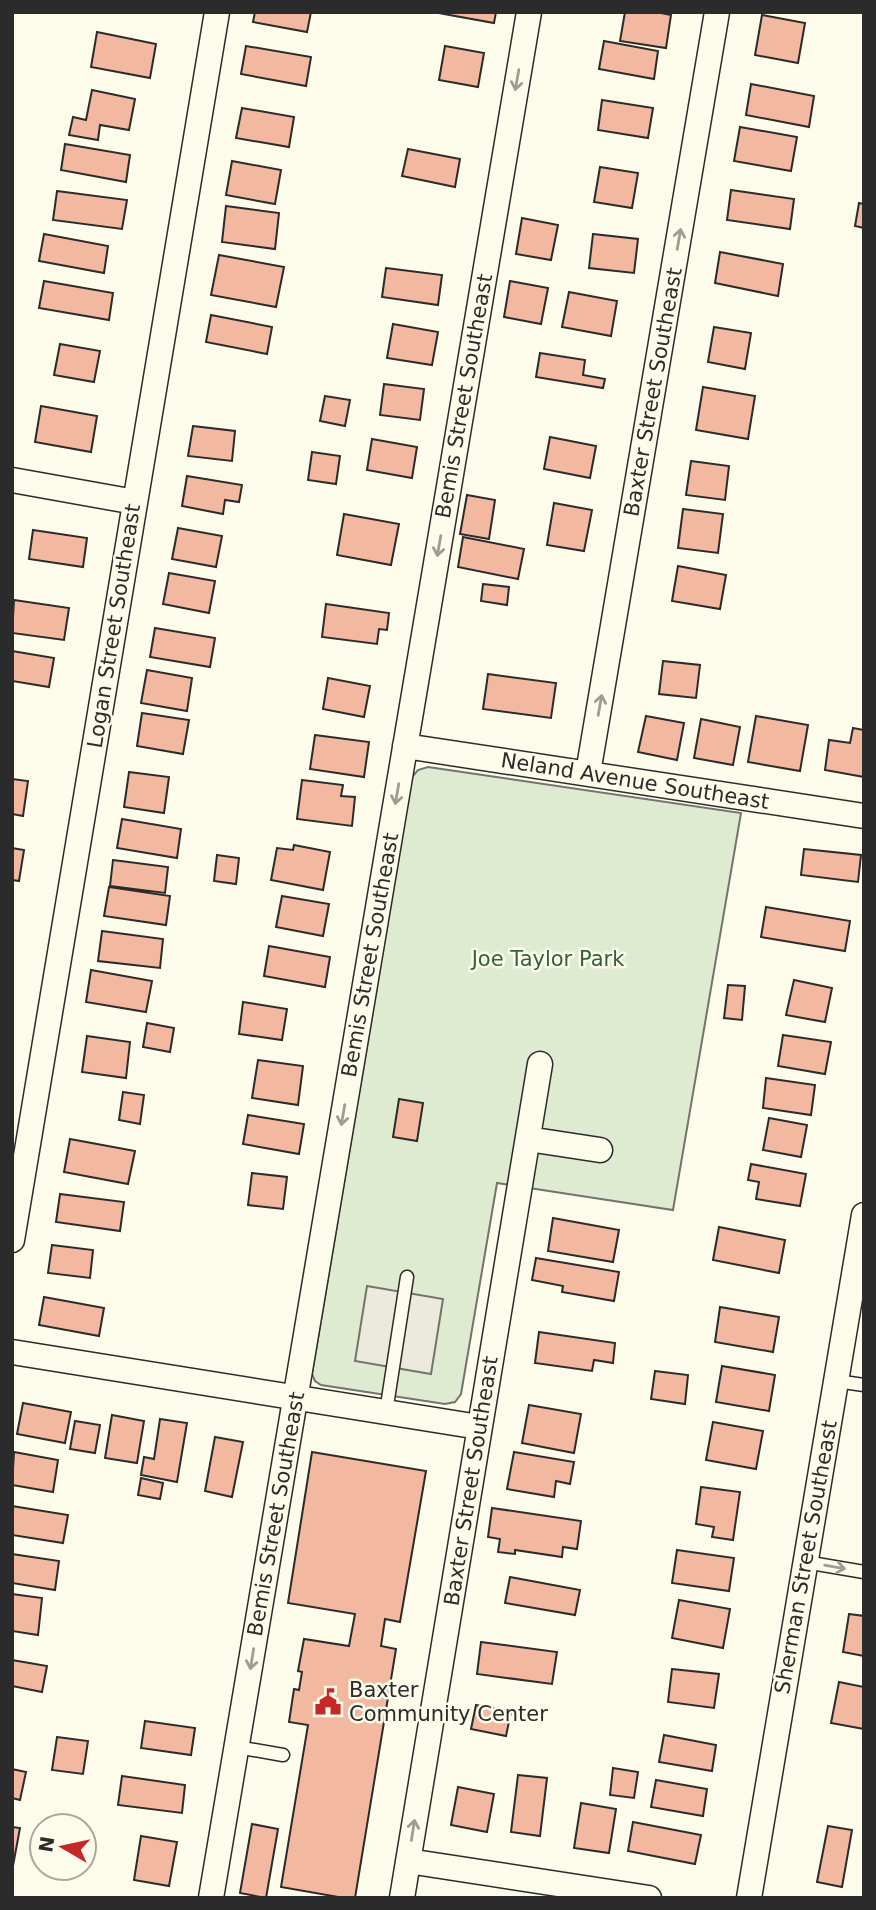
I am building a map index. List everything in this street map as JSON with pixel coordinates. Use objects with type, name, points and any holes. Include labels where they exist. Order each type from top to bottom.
[{"type":"street","name":"Logan Street Southeast","points":[[12,1240],[217,12]]},
{"type":"street","name":"Bemis Street Southeast","points":[[211,1898],[528,12]]},
{"type":"street","name":"Baxter Street Southeast","points":[[588,773],[717,12]]},
{"type":"street","points":[[12,480],[135,502]]},
{"type":"street","name":"Neland Avenue Southeast","points":[[405,746],[864,816]]},
{"type":"street","name":"Baxter Street Southeast","points":[[402,1898],[540,1064]]},
{"type":"street","points":[[528,1139],[600,1150]]},
{"type":"street","name":"Sherman Street Southeast","points":[[749,1898],[836,1381],[856,1310],[863,1230]]},
{"type":"street","points":[[12,1352],[480,1427]]},
{"type":"street","points":[[408,1861],[649,1898]]},
{"type":"lane","points":[[386,1412],[407,1277]]},
{"type":"lane","points":[[836,1381],[864,1385]]},
{"type":"lane","points":[[805,1562],[864,1572]]},
{"type":"lane","points":[[237,1748],[282,1755]]},
{"type":"green space","name":"Joe Taylor Park","points":[[428,767],[741,813],[673,1210],[497,1183],[461,1394],[455,1402],[445,1404],[321,1385],[315,1381],[312,1374],[412,777],[418,770]]},
{"type":"shaded area","points":[[367,1286],[443,1299],[431,1374],[355,1361]]},
{"type":"building","points":[[255,12],[311,12],[307,32],[253,22]]},
{"type":"building","points":[[433,12],[496,12],[494,23]]},
{"type":"building","points":[[625,12],[671,15],[666,48],[620,41]]},
{"type":"building","points":[[762,15],[805,23],[798,63],[755,55]]},
{"type":"building","points":[[97,32],[156,44],[150,78],[91,67]]},
{"type":"building","points":[[604,41],[658,51],[654,79],[599,69]]},
{"type":"building","points":[[246,46],[311,57],[306,86],[241,74]]},
{"type":"building","points":[[445,46],[484,53],[478,87],[439,80]]},
{"type":"building","points":[[751,84],[814,96],[809,127],[746,115]]},
{"type":"building","points":[[92,90],[135,99],[129,130],[100,125],[98,140],[69,135],[73,117],[86,120]]},
{"type":"building","points":[[602,100],[653,108],[648,138],[598,130]]},
{"type":"building","points":[[242,108],[294,117],[289,147],[236,138]]},
{"type":"building","points":[[740,127],[797,137],[791,171],[734,161]]},
{"type":"building","points":[[65,144],[130,155],[126,182],[61,170]]},
{"type":"building","points":[[408,149],[460,159],[455,187],[402,176]]},
{"type":"building","points":[[232,161],[281,170],[275,204],[226,195]]},
{"type":"building","points":[[600,167],[638,173],[632,208],[594,202]]},
{"type":"building","points":[[731,190],[794,199],[790,229],[727,220]]},
{"type":"building","points":[[57,191],[127,200],[122,229],[53,220]]},
{"type":"building","points":[[859,203],[864,204],[864,228],[855,226]]},
{"type":"building","points":[[226,206],[279,213],[275,249],[222,242]]},
{"type":"building","points":[[522,218],[558,225],[551,260],[516,254]]},
{"type":"building","points":[[44,234],[108,246],[104,273],[39,261]]},
{"type":"building","points":[[593,234],[638,239],[634,273],[589,268]]},
{"type":"building","points":[[720,252],[783,264],[778,296],[715,283]]},
{"type":"building","points":[[219,255],[284,267],[276,307],[211,295]]},
{"type":"building","points":[[386,268],[442,275],[438,305],[382,297]]},
{"type":"building","points":[[44,281],[113,293],[109,320],[39,308]]},
{"type":"building","points":[[510,281],[548,288],[541,324],[504,317]]},
{"type":"building","points":[[569,292],[617,301],[611,336],[562,327]]},
{"type":"building","points":[[211,315],[272,327],[267,354],[206,342]]},
{"type":"building","points":[[393,324],[438,332],[432,365],[387,358]]},
{"type":"building","points":[[714,327],[751,333],[745,369],[708,362]]},
{"type":"building","points":[[60,344],[100,351],[94,382],[54,375]]},
{"type":"building","points":[[540,353],[585,360],[583,375],[605,379],[603,388],[536,377]]},
{"type":"building","points":[[384,384],[424,389],[420,420],[380,415]]},
{"type":"building","points":[[703,387],[755,396],[748,439],[696,430]]},
{"type":"building","points":[[325,396],[350,400],[345,426],[320,421]]},
{"type":"building","points":[[41,406],[97,416],[91,452],[35,442]]},
{"type":"building","points":[[193,426],[235,431],[232,461],[188,456]]},
{"type":"building","points":[[550,437],[596,446],[590,478],[544,469]]},
{"type":"building","points":[[372,439],[417,447],[412,478],[367,470]]},
{"type":"building","points":[[312,452],[340,456],[336,484],[308,480]]},
{"type":"building","points":[[691,461],[729,466],[725,500],[686,495]]},
{"type":"building","points":[[187,476],[242,485],[239,502],[225,500],[223,514],[182,506]]},
{"type":"building","points":[[467,495],[495,500],[489,539],[460,534]]},
{"type":"building","points":[[554,503],[592,510],[584,551],[547,545]]},
{"type":"building","points":[[683,509],[723,514],[718,553],[678,548]]},
{"type":"building","points":[[344,514],[399,524],[391,565],[337,555]]},
{"type":"building","points":[[178,528],[222,536],[216,567],[172,559]]},
{"type":"building","points":[[33,530],[87,538],[83,567],[29,559]]},
{"type":"building","points":[[463,537],[524,549],[518,579],[458,567]]},
{"type":"building","points":[[678,566],[726,575],[720,609],[672,601]]},
{"type":"building","points":[[169,573],[215,581],[209,613],[163,604]]},
{"type":"building","points":[[483,584],[509,587],[507,605],[481,601]]},
{"type":"building","points":[[14,600],[69,608],[64,640],[12,633]]},
{"type":"building","points":[[326,604],[389,613],[387,630],[379,629],[377,644],[322,637]]},
{"type":"building","points":[[155,628],[215,638],[210,667],[150,657]]},
{"type":"building","points":[[12,651],[54,658],[49,687],[12,681]]},
{"type":"building","points":[[663,661],[700,665],[696,698],[659,694]]},
{"type":"building","points":[[147,670],[192,678],[187,711],[141,703]]},
{"type":"building","points":[[488,674],[556,683],[551,718],[483,709]]},
{"type":"building","points":[[328,678],[370,686],[364,717],[323,709]]},
{"type":"building","points":[[142,713],[189,720],[183,754],[137,746]]},
{"type":"building","points":[[646,716],[684,723],[677,760],[638,752]]},
{"type":"building","points":[[756,716],[808,725],[800,771],[748,762]]},
{"type":"building","points":[[701,719],[740,727],[733,765],[694,758]]},
{"type":"building","points":[[853,728],[864,730],[864,777],[825,770],[829,740],[850,743]]},
{"type":"building","points":[[315,735],[369,742],[364,777],[310,769]]},
{"type":"building","points":[[129,772],[169,777],[164,813],[124,807]]},
{"type":"building","points":[[12,779],[28,781],[23,816],[12,814]]},
{"type":"building","points":[[302,780],[343,785],[341,796],[355,797],[352,826],[297,819]]},
{"type":"building","points":[[122,819],[181,829],[177,858],[117,848]]},
{"type":"building","points":[[294,845],[330,852],[323,890],[271,880],[277,848],[293,850]]},
{"type":"building","points":[[12,848],[24,850],[19,881],[12,880]]},
{"type":"building","points":[[804,849],[861,855],[858,882],[801,875]]},
{"type":"building","points":[[217,855],[239,858],[236,884],[214,881]]},
{"type":"building","points":[[113,860],[168,867],[165,893],[110,886]]},
{"type":"building","points":[[109,887],[170,896],[166,925],[104,916]]},
{"type":"building","points":[[282,896],[329,904],[323,936],[276,927]]},
{"type":"building","points":[[766,907],[850,921],[845,951],[761,937]]},
{"type":"building","points":[[102,931],[163,939],[160,968],[98,961]]},
{"type":"building","points":[[269,946],[330,957],[325,987],[264,976]]},
{"type":"building","points":[[91,970],[152,981],[146,1012],[86,1002]]},
{"type":"building","points":[[794,980],[832,988],[825,1022],[786,1015]]},
{"type":"building","points":[[728,985],[745,986],[742,1020],[724,1018]]},
{"type":"building","points":[[243,1002],[287,1009],[282,1040],[239,1034]]},
{"type":"building","points":[[147,1023],[174,1028],[170,1052],[143,1047]]},
{"type":"building","points":[[783,1035],[831,1042],[825,1074],[778,1066]]},
{"type":"building","points":[[87,1036],[130,1042],[126,1078],[82,1072]]},
{"type":"building","points":[[258,1060],[303,1066],[298,1105],[252,1098]]},
{"type":"building","points":[[766,1078],[815,1085],[811,1115],[763,1108]]},
{"type":"building","points":[[123,1092],[144,1095],[140,1124],[119,1120]]},
{"type":"building","points":[[399,1099],[423,1103],[417,1141],[393,1137]]},
{"type":"building","points":[[248,1115],[304,1124],[299,1154],[243,1144]]},
{"type":"building","points":[[769,1118],[807,1125],[801,1157],[763,1150]]},
{"type":"building","points":[[70,1139],[135,1151],[128,1184],[64,1172]]},
{"type":"building","points":[[751,1164],[806,1174],[800,1206],[756,1199],[759,1182],[748,1180]]},
{"type":"building","points":[[252,1173],[287,1177],[283,1209],[248,1205]]},
{"type":"building","points":[[60,1194],[124,1202],[120,1231],[56,1222]]},
{"type":"building","points":[[553,1218],[619,1230],[613,1262],[548,1251]]},
{"type":"building","points":[[719,1227],[785,1240],[779,1273],[713,1260]]},
{"type":"building","points":[[52,1245],[93,1250],[90,1278],[48,1273]]},
{"type":"building","points":[[536,1258],[619,1272],[614,1301],[562,1292],[563,1286],[532,1280]]},
{"type":"building","points":[[44,1297],[104,1308],[99,1336],[39,1325]]},
{"type":"building","points":[[720,1307],[779,1317],[773,1352],[715,1342]]},
{"type":"building","points":[[539,1332],[615,1343],[613,1363],[594,1360],[592,1371],[535,1363]]},
{"type":"building","points":[[722,1366],[775,1375],[769,1411],[716,1402]]},
{"type":"building","points":[[655,1371],[688,1375],[685,1404],[651,1399]]},
{"type":"building","points":[[23,1403],[71,1412],[65,1443],[17,1434]]},
{"type":"building","points":[[529,1405],[581,1414],[574,1453],[522,1443]]},
{"type":"building","points":[[112,1415],[144,1421],[137,1463],[105,1458]]},
{"type":"building","points":[[160,1419],[187,1423],[177,1482],[141,1475],[144,1457],[154,1459]]},
{"type":"building","points":[[75,1421],[100,1425],[95,1453],[70,1449]]},
{"type":"building","points":[[713,1422],[763,1431],[756,1469],[706,1460]]},
{"type":"building","points":[[215,1437],[243,1442],[232,1497],[205,1491]]},
{"type":"building","points":[[14,1452],[58,1460],[53,1492],[12,1485]]},
{"type":"building","points":[[312,1452],[426,1471],[400,1622],[385,1619],[381,1646],[396,1649],[355,1898],[281,1887],[308,1725],[289,1722],[294,1689],[299,1690],[302,1672],[298,1671],[304,1639],[349,1646],[355,1614],[288,1603]]},
{"type":"building","points":[[514,1452],[574,1462],[570,1484],[556,1481],[554,1497],[507,1489]]},
{"type":"building","points":[[141,1478],[163,1483],[160,1499],[138,1495]]},
{"type":"building","points":[[701,1487],[740,1492],[733,1540],[712,1537],[714,1527],[696,1524]]},
{"type":"building","points":[[12,1506],[68,1515],[63,1543],[12,1535]]},
{"type":"building","points":[[492,1508],[581,1521],[577,1549],[563,1547],[562,1557],[515,1550],[515,1554],[498,1552],[500,1539],[488,1537]]},
{"type":"building","points":[[677,1550],[734,1558],[729,1591],[672,1583]]},
{"type":"building","points":[[12,1554],[59,1561],[55,1590],[12,1583]]},
{"type":"building","points":[[510,1577],[580,1590],[575,1615],[505,1603]]},
{"type":"building","points":[[12,1594],[42,1598],[38,1635],[12,1631]]},
{"type":"building","points":[[679,1600],[730,1609],[723,1648],[672,1638]]},
{"type":"building","points":[[849,1614],[864,1616],[864,1656],[843,1652]]},
{"type":"building","points":[[481,1642],[557,1652],[552,1684],[477,1674]]},
{"type":"building","points":[[12,1660],[47,1666],[42,1692],[12,1686]]},
{"type":"building","points":[[672,1669],[719,1674],[714,1708],[668,1702]]},
{"type":"building","points":[[839,1682],[864,1687],[864,1729],[831,1723]]},
{"type":"building","points":[[476,1705],[511,1712],[506,1736],[471,1729]]},
{"type":"building","points":[[145,1721],[195,1728],[191,1755],[141,1748]]},
{"type":"building","points":[[664,1735],[716,1745],[712,1771],[659,1762]]},
{"type":"building","points":[[57,1737],[88,1741],[83,1774],[52,1770]]},
{"type":"building","points":[[613,1768],[638,1772],[634,1798],[610,1795]]},
{"type":"building","points":[[12,1769],[26,1772],[20,1800],[12,1798]]},
{"type":"building","points":[[518,1775],[547,1778],[540,1836],[511,1832]]},
{"type":"building","points":[[122,1776],[185,1785],[182,1813],[118,1805]]},
{"type":"building","points":[[656,1780],[707,1789],[703,1816],[651,1807]]},
{"type":"building","points":[[458,1787],[494,1794],[487,1832],[451,1825]]},
{"type":"building","points":[[581,1803],[616,1809],[609,1853],[574,1848]]},
{"type":"building","points":[[633,1822],[701,1835],[695,1864],[628,1851]]},
{"type":"building","points":[[252,1824],[278,1829],[266,1898],[240,1893]]},
{"type":"building","points":[[828,1826],[852,1830],[842,1887],[817,1882]]},
{"type":"building","points":[[12,1827],[20,1828],[12,1871]]},
{"type":"building","points":[[141,1836],[177,1842],[169,1886],[134,1880]]},
{"type":"place","name":"Baxter Community Center","points":[[328,1702]]}]
